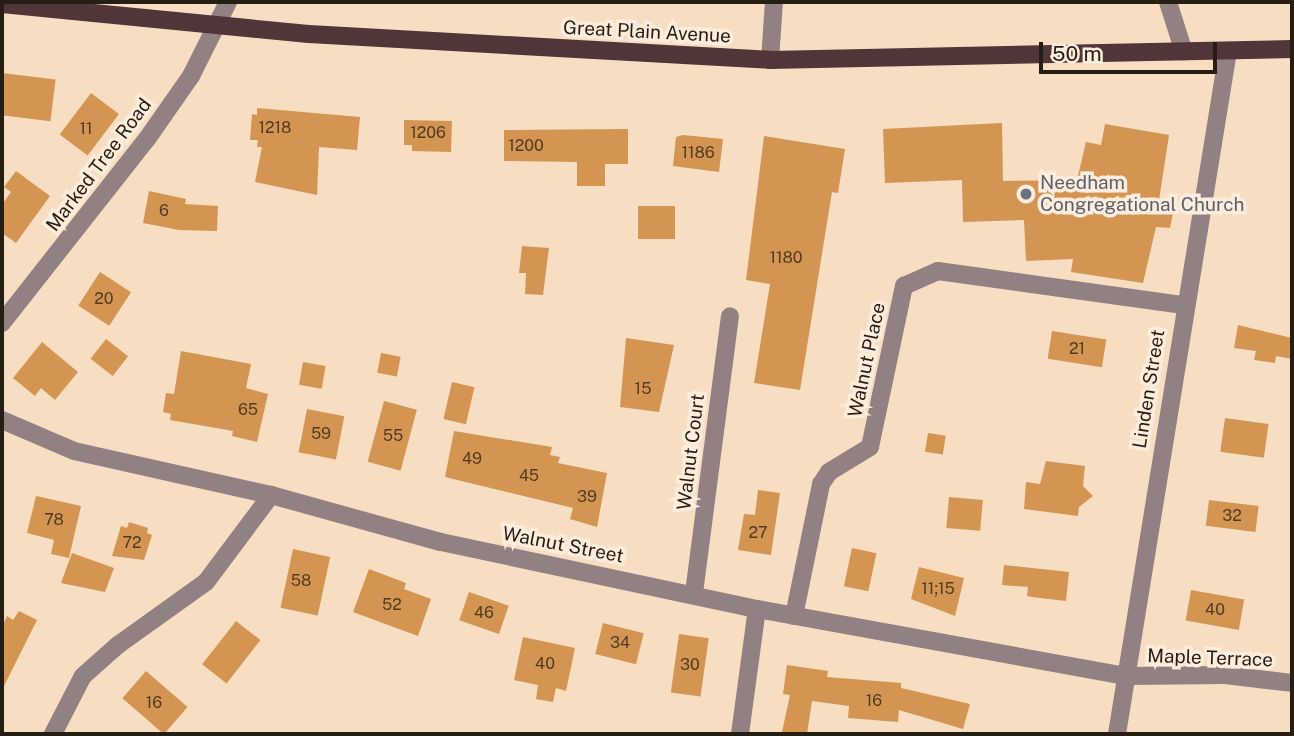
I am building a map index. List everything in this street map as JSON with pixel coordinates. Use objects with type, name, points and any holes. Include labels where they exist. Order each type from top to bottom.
[{"type":"main road","name":"Great Plain Avenue","points":[[2,4],[309,34],[770,60],[1292,48]]},
{"type":"street","name":"Marked Tree Road","points":[[2,323],[147,139],[191,76],[228,2]]},
{"type":"street","points":[[770,60],[774,2]]},
{"type":"street","points":[[1168,2],[1184,52]]},
{"type":"street","name":"Linden Street","points":[[1117,734],[1184,305],[1228,51]]},
{"type":"street","name":"Walnut Place","points":[[794,615],[821,484],[829,472],[870,447],[904,286],[938,271],[1184,305]]},
{"type":"street","name":"Walnut Court","points":[[694,593],[730,316]]},
{"type":"street","name":"Walnut Street","points":[[2,420],[74,451],[271,495],[441,542],[694,593],[757,609],[1126,676]]},
{"type":"street","points":[[52,734],[83,676],[206,582],[271,495]]},
{"type":"street","points":[[740,734],[757,609]]},
{"type":"street","name":"Maple Terrace","points":[[1126,676],[1225,675],[1292,682]]},
{"type":"building","points":[[2,73],[56,80],[50,121],[2,115]]},
{"type":"building","points":[[91,93],[119,114],[88,156],[60,135]]},
{"type":"building","points":[[257,108],[360,117],[357,150],[319,147],[317,195],[255,182],[262,147],[257,147],[258,140],[250,140],[252,114],[257,115]]},
{"type":"building","points":[[404,120],[452,121],[451,152],[412,151],[412,145],[404,145]]},
{"type":"building","name":"Needham Congregational Church","points":[[1002,123],[1003,181],[1077,180],[1086,142],[1101,145],[1105,124],[1169,135],[1159,200],[1175,203],[1170,228],[1156,227],[1143,283],[1071,272],[1073,259],[1026,261],[1024,220],[963,222],[962,180],[885,183],[883,129]]},
{"type":"building","points":[[628,129],[628,164],[605,164],[605,186],[577,186],[577,162],[504,161],[504,130]]},
{"type":"building","points":[[683,135],[723,139],[719,172],[673,166],[676,137]]},
{"type":"building","points":[[764,136],[845,149],[838,193],[832,192],[800,390],[754,383],[770,284],[746,280]]},
{"type":"building","points":[[16,171],[50,196],[16,243],[2,233],[2,205],[11,192],[4,187]]},
{"type":"building","points":[[149,191],[186,199],[185,204],[218,206],[217,231],[179,230],[143,223]]},
{"type":"building","points":[[638,206],[675,206],[675,239],[638,239]]},
{"type":"building","points":[[522,246],[549,248],[543,295],[525,294],[526,273],[519,273]]},
{"type":"building","points":[[100,272],[131,292],[109,326],[78,306]]},
{"type":"building","points":[[1238,325],[1292,338],[1292,359],[1276,356],[1275,363],[1254,360],[1256,351],[1234,348]]},
{"type":"building","points":[[1052,331],[1106,340],[1102,367],[1048,359]]},
{"type":"building","points":[[626,338],[674,345],[659,412],[620,407]]},
{"type":"building","points":[[106,339],[128,356],[113,376],[91,359]]},
{"type":"building","points":[[42,342],[78,372],[55,400],[41,388],[35,396],[13,378]]},
{"type":"building","points":[[181,351],[251,364],[246,388],[268,394],[257,442],[232,436],[233,431],[170,420],[171,414],[163,412],[166,393],[174,394]]},
{"type":"building","points":[[381,353],[401,357],[397,376],[377,373]]},
{"type":"building","points":[[303,362],[326,366],[322,389],[299,385]]},
{"type":"building","points":[[452,382],[474,387],[466,424],[443,419]]},
{"type":"building","points":[[384,401],[417,410],[401,471],[368,462]]},
{"type":"building","points":[[307,409],[344,416],[336,459],[299,452]]},
{"type":"building","points":[[1225,418],[1269,424],[1264,458],[1220,452]]},
{"type":"building","points":[[454,431],[552,447],[550,455],[560,457],[558,463],[607,473],[597,527],[570,519],[573,508],[445,477]]},
{"type":"building","points":[[928,433],[946,436],[943,455],[925,452]]},
{"type":"building","points":[[1046,461],[1085,466],[1083,486],[1093,496],[1079,507],[1078,516],[1024,509],[1026,482],[1040,484]]},
{"type":"building","points":[[758,490],[780,493],[771,555],[738,550],[744,514],[755,515]]},
{"type":"building","points":[[36,496],[81,506],[69,558],[51,554],[54,540],[27,533]]},
{"type":"building","points":[[949,497],[983,500],[980,531],[946,528]]},
{"type":"building","points":[[1209,500],[1259,506],[1255,532],[1206,526]]},
{"type":"building","points":[[129,522],[148,528],[147,533],[152,535],[144,560],[112,556],[121,526],[127,528]]},
{"type":"building","points":[[852,548],[876,553],[868,591],[844,586]]},
{"type":"building","points":[[293,549],[330,557],[318,616],[281,608]]},
{"type":"building","points":[[72,553],[114,568],[105,592],[61,583]]},
{"type":"building","points":[[1004,565],[1069,572],[1066,601],[1027,596],[1028,587],[1002,585]]},
{"type":"building","points":[[919,567],[964,578],[955,616],[911,599]]},
{"type":"building","points":[[369,569],[406,583],[404,589],[431,599],[418,636],[353,612]]},
{"type":"building","points":[[1191,590],[1244,599],[1239,630],[1186,621]]},
{"type":"building","points":[[469,592],[509,606],[499,634],[459,620]]},
{"type":"building","points":[[19,611],[37,620],[2,690],[2,627],[7,616],[13,620]]},
{"type":"building","points":[[236,621],[260,640],[227,683],[202,664]]},
{"type":"building","points":[[603,623],[644,633],[636,664],[595,654]]},
{"type":"building","points":[[679,634],[709,638],[700,697],[671,692]]},
{"type":"building","points":[[523,637],[575,648],[566,691],[556,688],[553,702],[536,699],[538,685],[514,680]]},
{"type":"building","points":[[787,665],[828,671],[827,677],[901,683],[901,688],[970,704],[963,729],[899,710],[898,722],[848,718],[849,706],[812,701],[807,734],[782,732],[790,695],[783,694]]},
{"type":"building","points":[[146,671],[188,707],[164,734],[122,698]]},
{"type":"place","name":"Needham Congregational Church","points":[[1026,194]]}]
